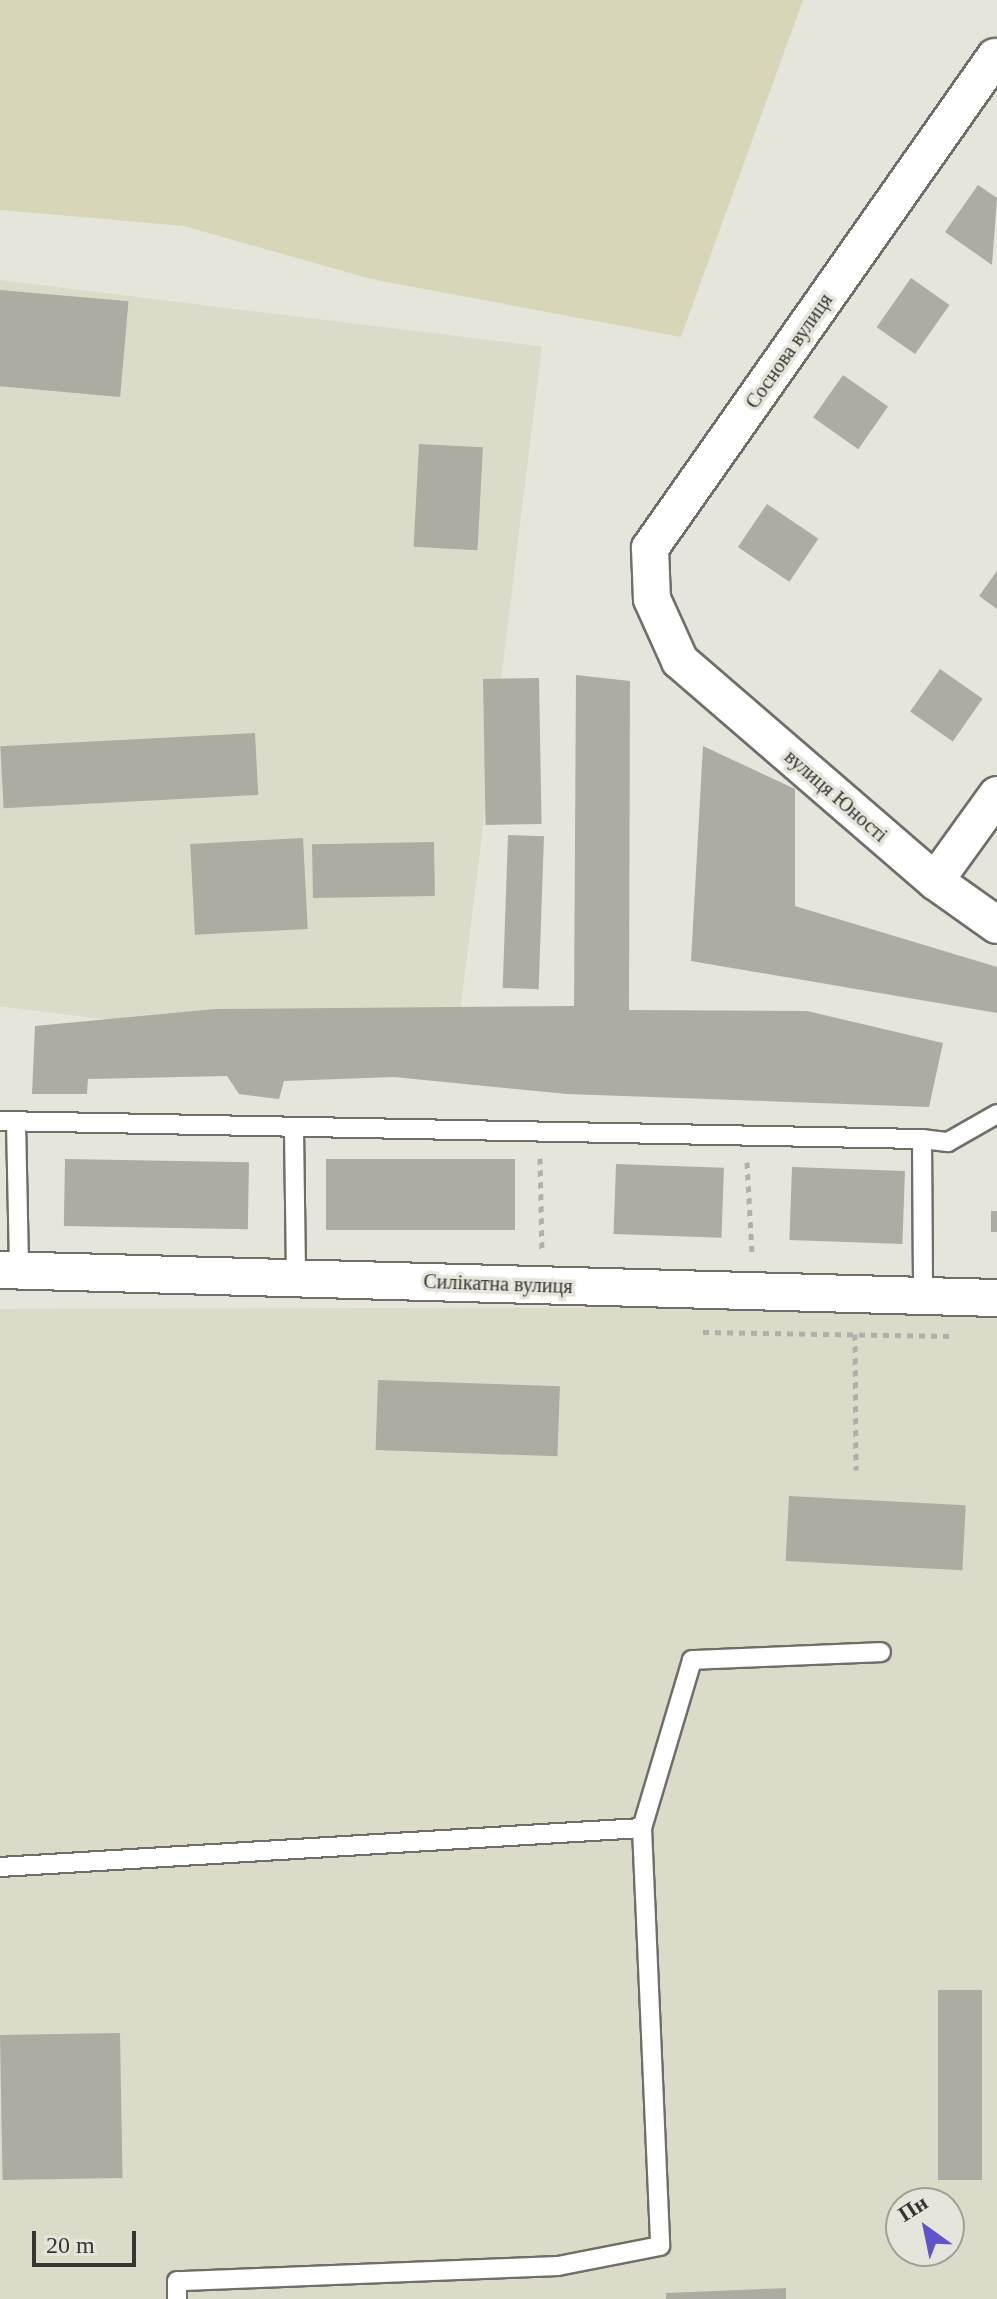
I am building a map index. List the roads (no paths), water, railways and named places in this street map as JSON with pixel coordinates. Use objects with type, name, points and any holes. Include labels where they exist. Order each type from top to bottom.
[{"type":"street","name":"Соснова вулиця","points":[[680,661],[652,599],[650,548],[995,57]]},
{"type":"street","name":"вулиця Юності","points":[[680,661],[935,881],[997,925]]},
{"type":"street","points":[[935,881],[997,795]]},
{"type":"street","name":"Силікатна вулиця","points":[[10,1270],[997,1298]]},
{"type":"lane","points":[[10,1270],[8,1121],[294,1130],[922,1139],[948,1142],[997,1114]]},
{"type":"lane","points":[[294,1130],[296,1278]]},
{"type":"lane","points":[[922,1139],[923,1296]]},
{"type":"lane","points":[[177,2299],[177,2281],[558,2266],[660,2246],[642,1828],[692,1660],[881,1652]]},
{"type":"lane","points":[[0,1867],[642,1828]]}]
